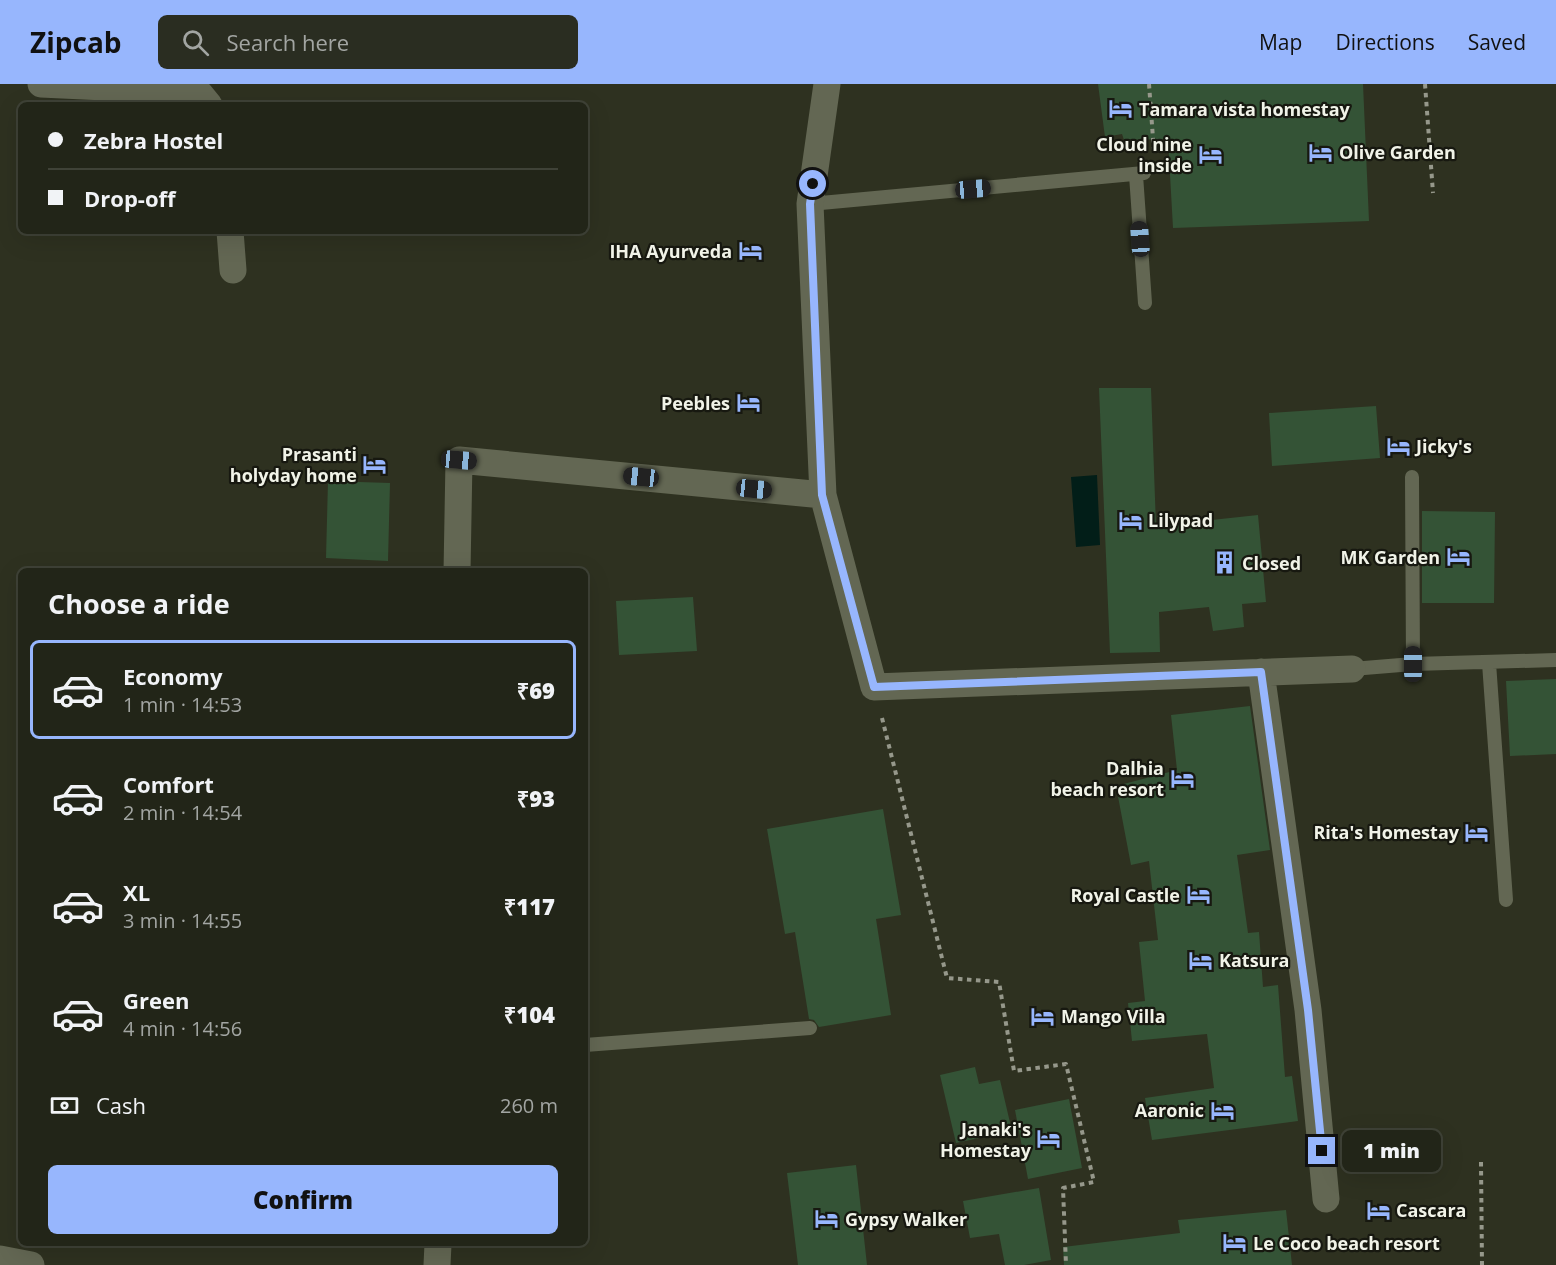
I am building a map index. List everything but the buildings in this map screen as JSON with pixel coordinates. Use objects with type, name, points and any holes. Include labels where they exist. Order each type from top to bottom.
[{"type":"street","points":[[41,84],[187,90],[204,94]]},
{"type":"street","points":[[826,84],[810,204],[822,495],[874,687],[1352,669]]},
{"type":"street","points":[[230,234],[233,270]]},
{"type":"street","points":[[457,568],[459,460],[822,495]]},
{"type":"street","points":[[1261,672],[1308,1010],[1326,1199]]},
{"type":"street","points":[[437,1265],[438,1246]]},
{"type":"street","points":[[0,1259],[31,1265]]},
{"type":"lane","points":[[810,204],[1140,174],[1145,303]]},
{"type":"lane","points":[[1412,477],[1413,664]]},
{"type":"lane","points":[[1352,669],[1413,664],[1556,660]]},
{"type":"lane","points":[[1489,663],[1506,900]]},
{"type":"lane","points":[[588,1045],[810,1028]]},
{"type":"path","points":[[1140,174],[1155,172],[1149,84]]},
{"type":"path","points":[[1425,84],[1433,193]]},
{"type":"path","points":[[874,687],[947,978],[999,982],[1014,1071],[1066,1064],[1094,1182],[1063,1188],[1066,1265]]},
{"type":"path","points":[[1480,1162],[1482,1265]]},
{"type":"water","points":[[1097,475],[1100,545],[1076,547],[1071,477]]},
{"type":"place","name":"Tamara vista homestay","points":[[1121,109]]},
{"type":"place","name":"Olive Garden","points":[[1321,152]]},
{"type":"place","name":"Cloud nine inside","points":[[1210,154]]},
{"type":"place","name":"IHA Ayurveda","points":[[750,251]]},
{"type":"place","name":"Peebles","points":[[748,403]]},
{"type":"place","name":"Jicky's","points":[[1398,446]]},
{"type":"place","name":"Prasanti holyday home","points":[[375,464]]},
{"type":"place","name":"Lilypad","points":[[1130,520]]},
{"type":"place","name":"MK Garden","points":[[1458,557]]},
{"type":"place","name":"Closed","points":[[1224,563]]},
{"type":"place","name":"Dalhia beach resort","points":[[1182,778]]},
{"type":"place","name":"Rita's Homestay","points":[[1477,832]]},
{"type":"place","name":"Royal Castle","points":[[1198,895]]},
{"type":"place","name":"Katsura","points":[[1201,960]]},
{"type":"place","name":"Mango Villa","points":[[1043,1016]]},
{"type":"place","name":"Aaronic","points":[[1222,1110]]},
{"type":"place","name":"Janaki's Homestay","points":[[1049,1139]]},
{"type":"place","name":"Cascara","points":[[1378,1210]]},
{"type":"place","name":"Gypsy Walker","points":[[827,1219]]},
{"type":"place","name":"Le Coco beach resort","points":[[1235,1243]]},
{"type":"route","points":[[813,184],[810,204],[822,495],[874,687],[1261,672],[1308,1010],[1322,1151]]}]
